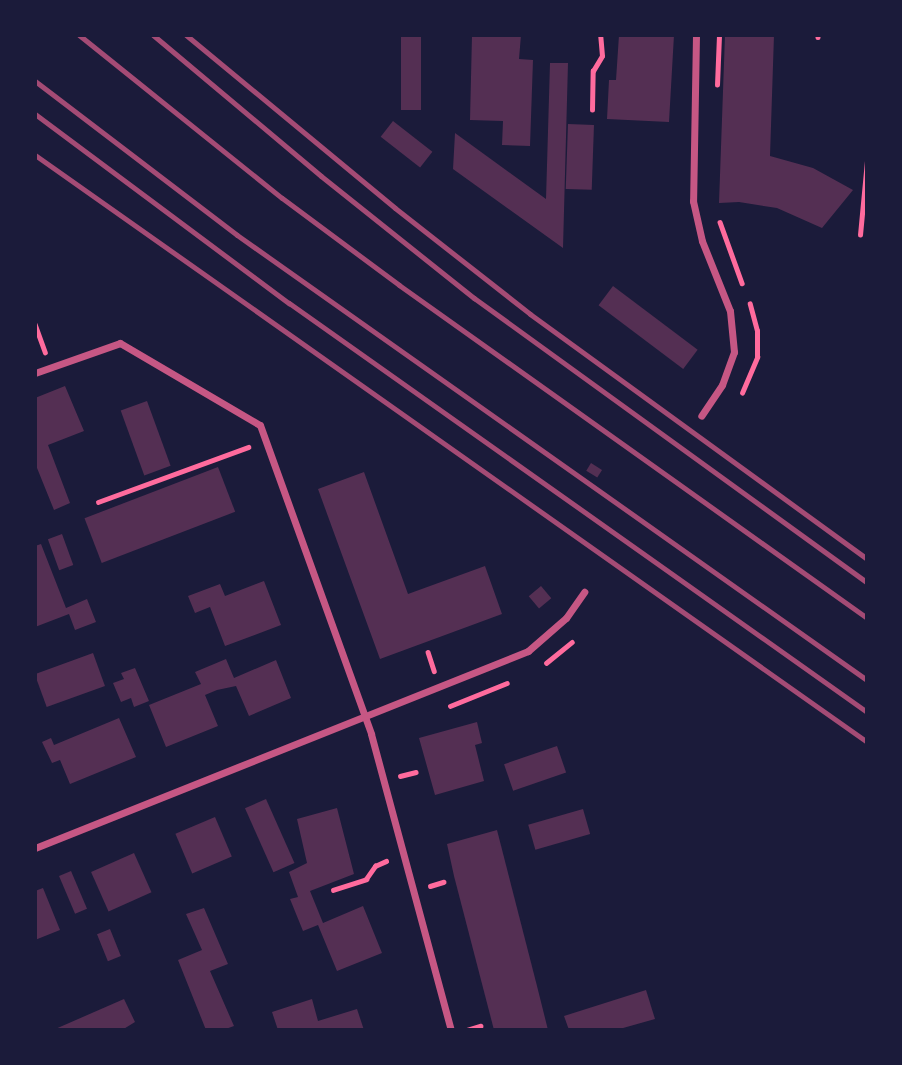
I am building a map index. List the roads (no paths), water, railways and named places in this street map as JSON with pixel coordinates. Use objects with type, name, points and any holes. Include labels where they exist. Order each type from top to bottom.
[{"type":"street","points":[[696,35],[693,201],[702,241],[730,312],[734,352],[722,385],[701,416]]},
{"type":"street","points":[[35,373],[120,343],[260,425],[365,716],[451,1030]]},
{"type":"street","points":[[35,848],[527,651],[566,618],[584,592]]},
{"type":"railway","points":[[79,35],[282,198],[399,285],[867,618]]},
{"type":"railway","points":[[153,35],[321,176],[474,298],[867,583]]},
{"type":"railway","points":[[186,35],[395,208],[530,314],[867,559]]},
{"type":"railway","points":[[35,81],[237,235],[867,680]]},
{"type":"railway","points":[[35,114],[289,303],[867,712]]},
{"type":"railway","points":[[35,155],[867,742]]}]
